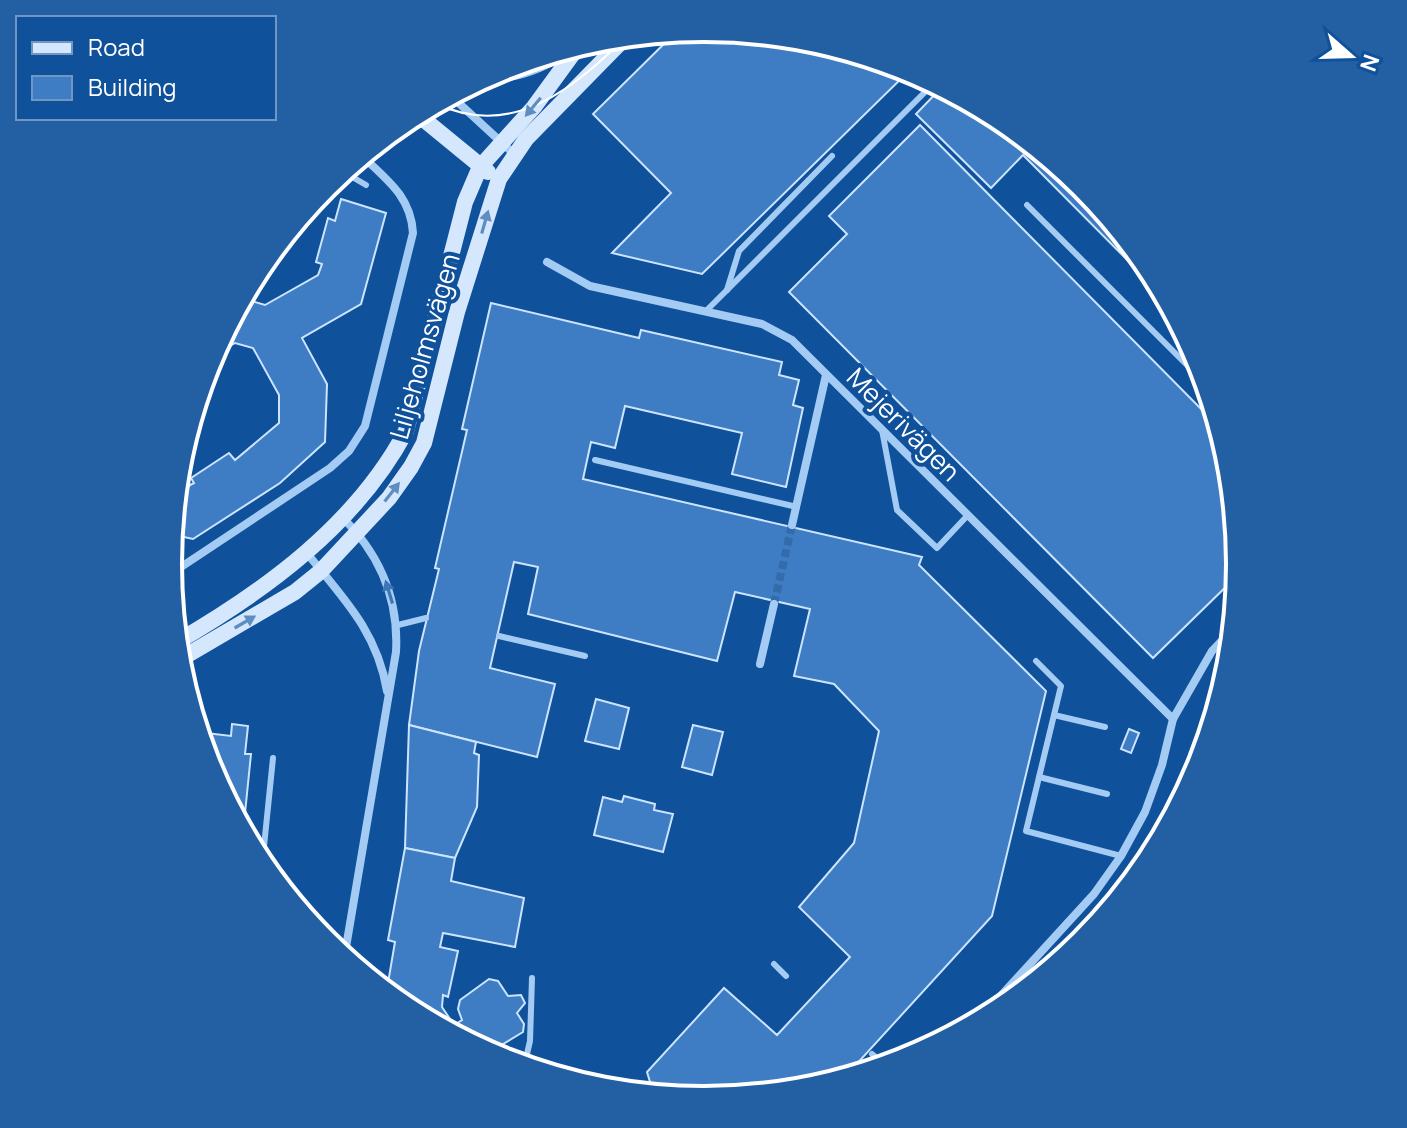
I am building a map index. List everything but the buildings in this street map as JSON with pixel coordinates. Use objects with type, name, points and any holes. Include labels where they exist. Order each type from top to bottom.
[{"type":"street","name":"Liljeholmsvägen","points":[[190,654],[295,592],[321,571],[389,498],[424,443],[457,312],[499,179],[514,154],[614,50]]},
{"type":"street","name":"Liljeholmsvägen","points":[[187,636],[282,575],[372,483],[406,431],[465,202],[480,167],[534,107],[567,60]]},
{"type":"street","points":[[459,103],[514,154]]},
{"type":"street","points":[[427,122],[499,179]]},
{"type":"street","points":[[182,566],[330,468],[349,451],[365,426],[413,233],[412,215],[404,197],[370,163]]},
{"type":"street","name":"Mejerivägen","points":[[547,262],[590,286],[778,330],[1173,719]]},
{"type":"street","points":[[792,525],[826,375]]},
{"type":"street","points":[[341,515],[358,532],[383,573],[398,625],[346,944]]},
{"type":"street","points":[[306,552],[370,633],[382,662],[388,696]]},
{"type":"street","points":[[760,664],[774,604]]},
{"type":"street","points":[[1009,987],[1094,894],[1121,856],[1145,812],[1162,765],[1173,719],[1219,644]]},
{"type":"lane","points":[[706,311],[925,92]]},
{"type":"lane","points":[[726,293],[739,251],[832,156]]},
{"type":"lane","points":[[353,177],[366,185]]},
{"type":"lane","points":[[1027,205],[1186,364]]},
{"type":"lane","points":[[882,430],[897,510],[937,548],[968,515]]},
{"type":"lane","points":[[595,460],[797,507]]},
{"type":"lane","points":[[398,625],[426,618]]},
{"type":"lane","points":[[499,636],[585,656]]},
{"type":"lane","points":[[1036,661],[1061,686],[1026,831],[1121,856]]},
{"type":"lane","points":[[1054,715],[1105,727]]},
{"type":"lane","points":[[264,846],[273,758]]},
{"type":"lane","points":[[1039,777],[1107,794]]},
{"type":"lane","points":[[774,964],[786,976]]},
{"type":"lane","points":[[527,1055],[532,978]]},
{"type":"tunnel","points":[[774,604],[792,525]]},
{"type":"tram line","points":[[450,108],[491,116],[516,112],[564,90],[612,50]]}]
